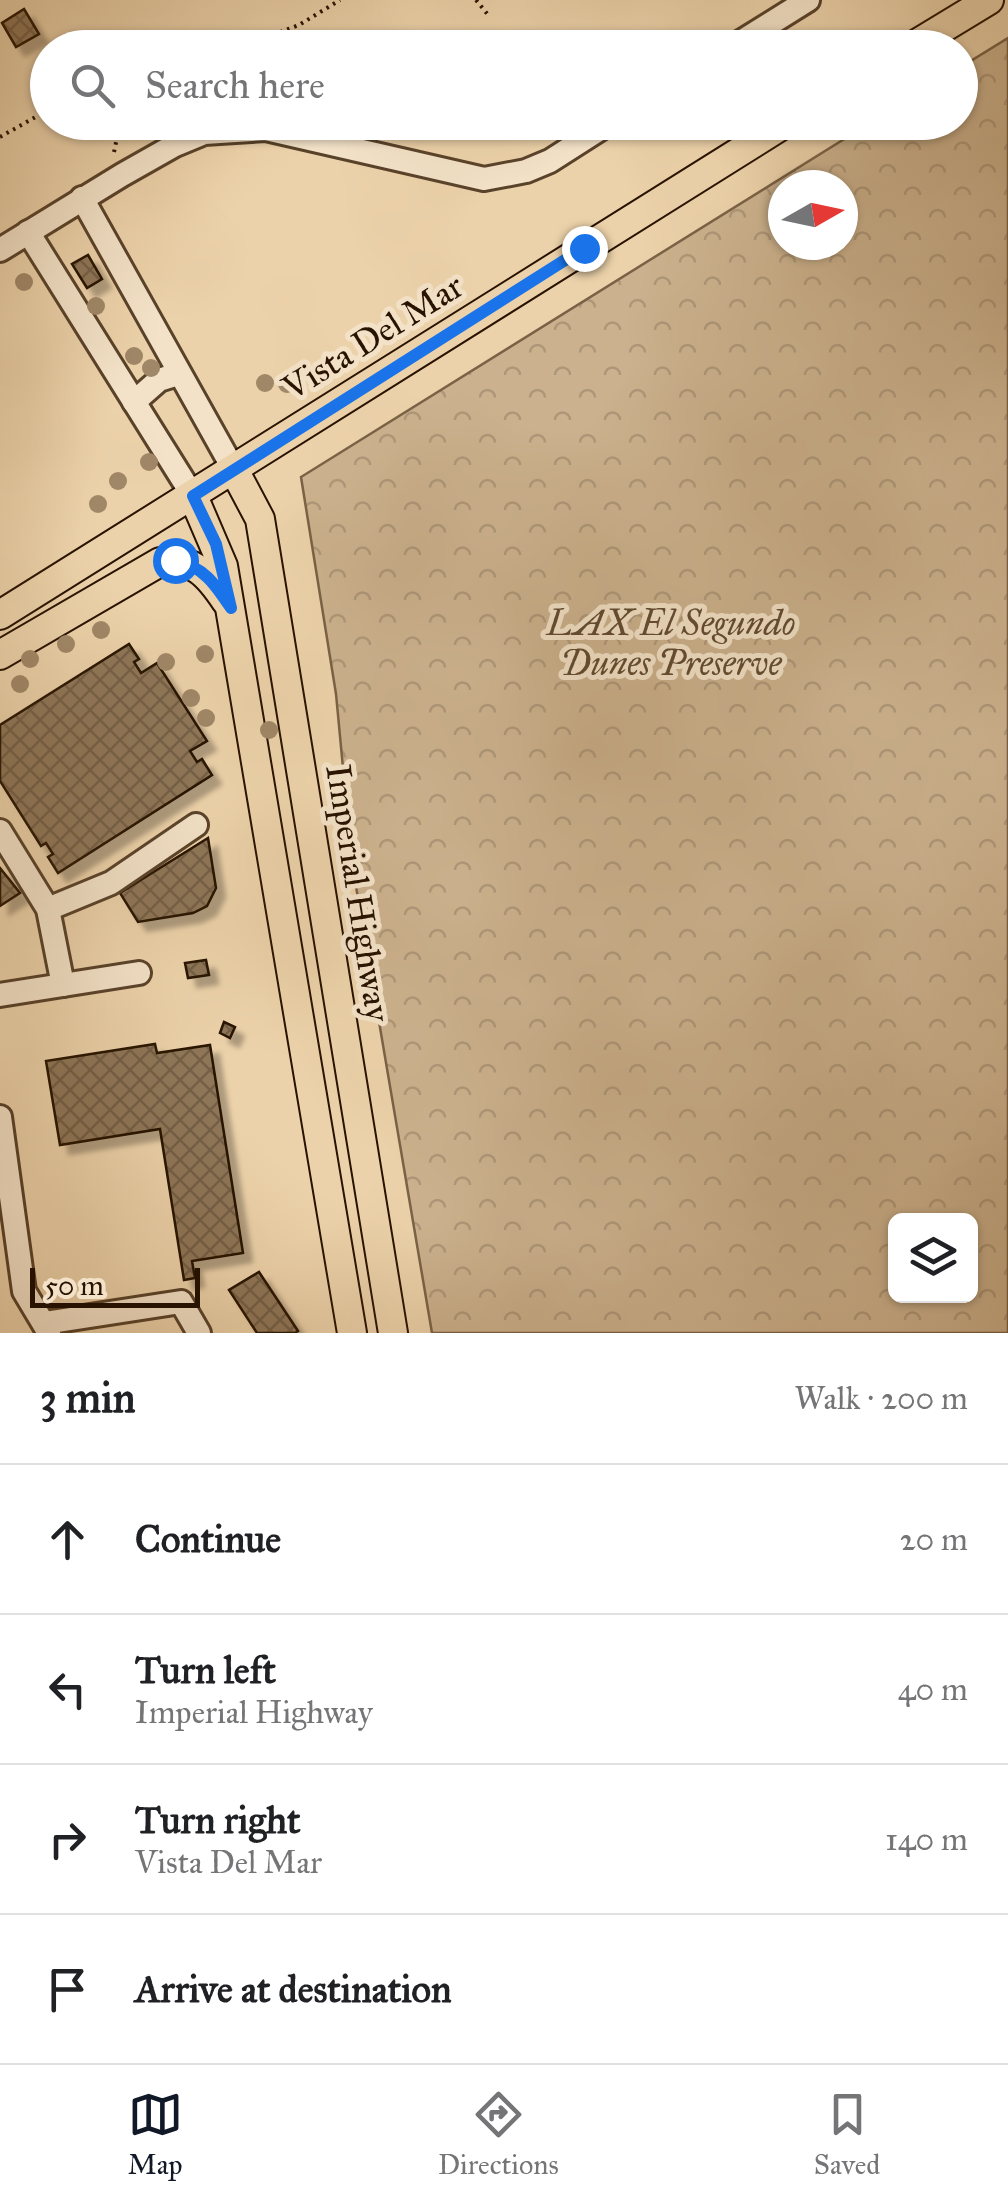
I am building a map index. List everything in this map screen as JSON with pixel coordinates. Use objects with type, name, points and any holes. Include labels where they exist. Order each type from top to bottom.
[{"type":"main road","points":[[940,30],[989,0]]},
{"type":"main road","name":"Vista Del Mar","points":[[0,615],[758,140]]},
{"type":"main road","name":"Imperial Highway","points":[[234,470],[260,520],[393,1333]]},
{"type":"main road","points":[[193,496],[220,555],[231,608],[352,1333]]},
{"type":"main road","points":[[0,654],[160,562],[175,560],[195,565],[211,578],[231,608]]},
{"type":"lane","points":[[760,30],[808,0]]},
{"type":"lane","points":[[0,250],[82,198],[186,140]]},
{"type":"lane","points":[[314,140],[484,179],[526,171],[582,140]]},
{"type":"lane","points":[[82,198],[234,470]]},
{"type":"lane","points":[[28,232],[193,496]]},
{"type":"lane","points":[[134,402],[159,380],[178,374]]},
{"type":"lane","points":[[48,909],[111,883],[196,826]]},
{"type":"lane","points":[[0,831],[48,909],[63,985]]},
{"type":"lane","points":[[0,995],[139,973]]},
{"type":"lane","points":[[0,1116],[8,1231],[24,1291],[46,1328],[181,1302],[198,1333]]},
{"type":"path","points":[[286,30],[340,0]]},
{"type":"path","points":[[476,0],[489,16]]},
{"type":"path","points":[[0,137],[30,120]]},
{"type":"path","points":[[114,155],[117,140]]},
{"type":"green space","name":"LAX El Segundo Dunes Preserve","points":[[1008,38],[1008,1333],[432,1333],[352,863],[336,694],[301,477],[768,186],[768,260],[858,260],[858,170],[794,170],[843,140],[978,140],[978,57]]},
{"type":"building","points":[[24,9],[37,30],[30,30],[30,39],[16,47],[2,23]]},
{"type":"building","points":[[88,255],[102,279],[87,288],[72,264]]},
{"type":"building","points":[[129,644],[139,659],[134,662],[141,673],[157,663],[207,741],[190,751],[197,762],[202,759],[212,775],[58,873],[48,857],[53,854],[46,843],[41,846],[0,781],[0,725]]},
{"type":"building","points":[[208,838],[216,888],[207,906],[193,913],[138,922],[120,893]]},
{"type":"building","points":[[0,868],[20,893],[0,906]]},
{"type":"building","points":[[206,960],[209,975],[188,978],[185,963]]},
{"type":"building","points":[[224,1022],[235,1027],[230,1038],[220,1033]]},
{"type":"building","points":[[155,1044],[157,1053],[210,1045],[243,1253],[192,1261],[195,1278],[184,1280],[160,1129],[60,1145],[46,1061]]},
{"type":"building","points":[[259,1272],[298,1331],[295,1333],[257,1333],[229,1290]]},
{"type":"route","points":[[175,560],[195,565],[211,578],[231,608],[216,544],[193,496],[584,248]]}]
